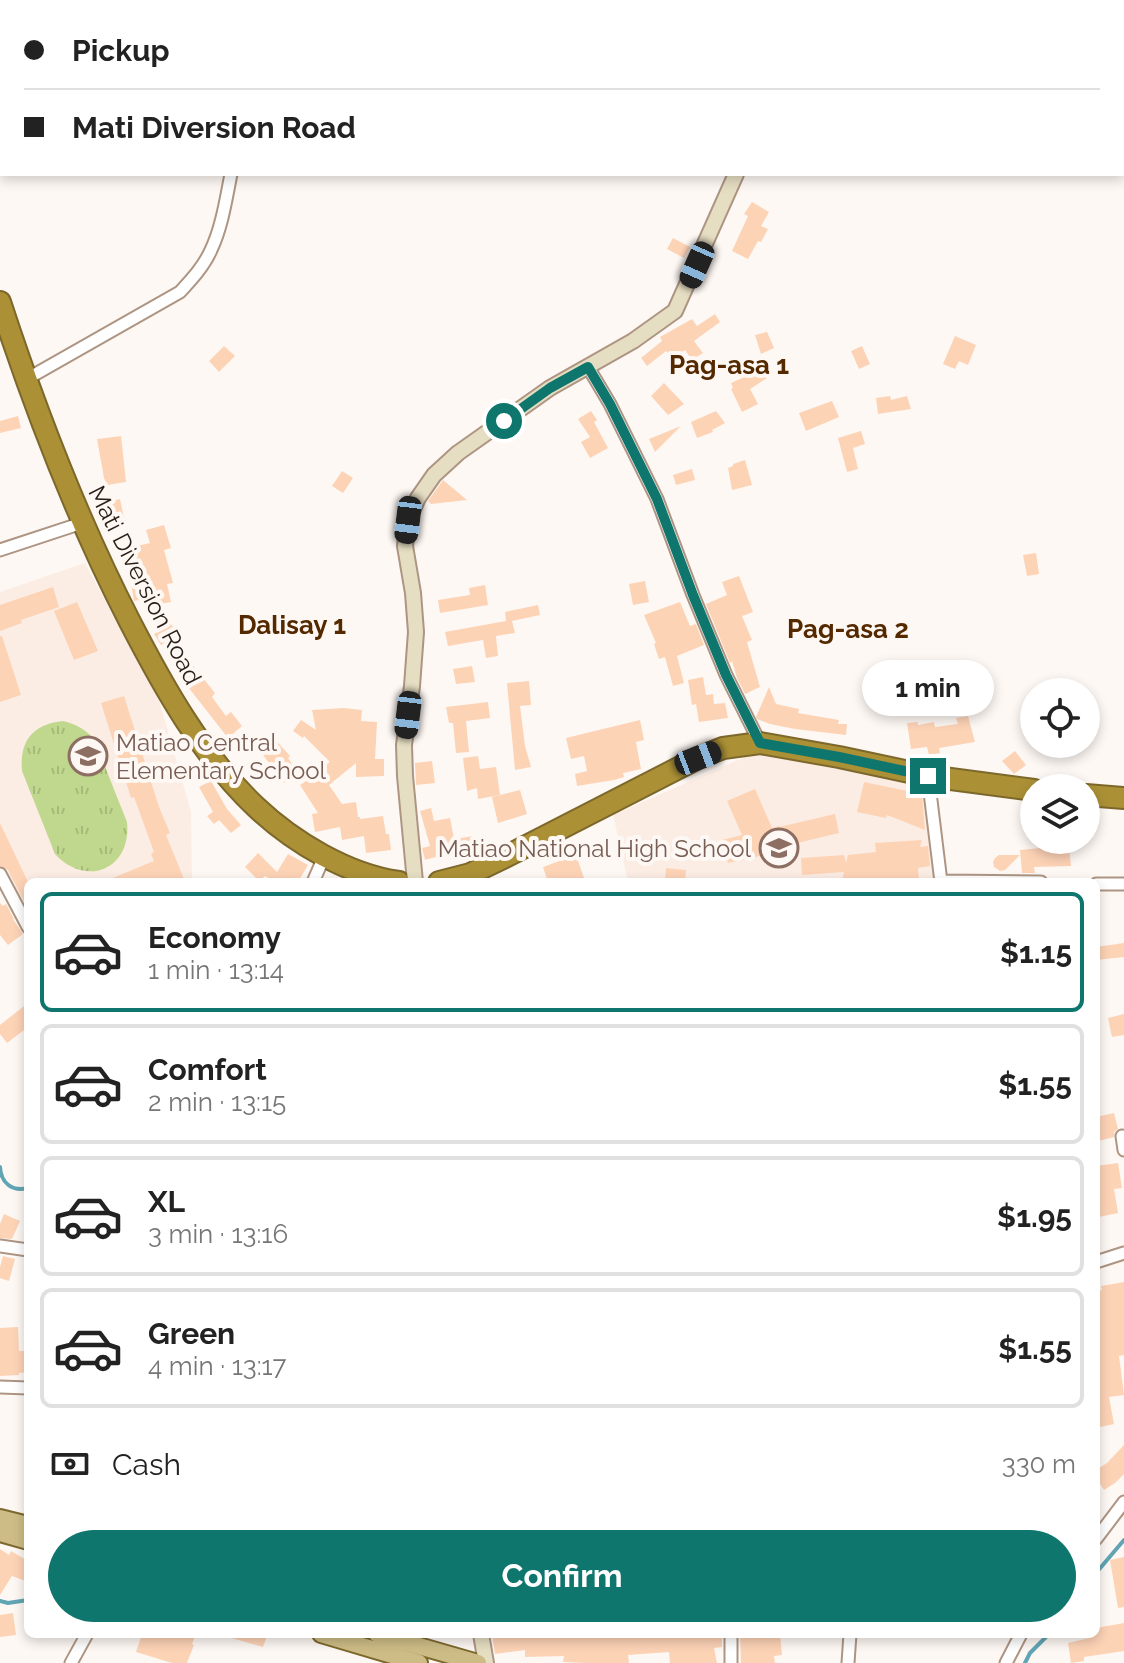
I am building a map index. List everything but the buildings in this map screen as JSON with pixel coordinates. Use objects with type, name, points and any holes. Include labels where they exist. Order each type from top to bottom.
[{"type":"highway","name":"Mati Diversion Road","points":[[0,302],[25,380],[82,523],[147,655],[173,700],[203,745],[257,808],[324,857],[349,869],[384,878]]},
{"type":"highway","points":[[456,878],[532,845],[698,758],[723,748],[760,743],[928,776],[1020,788]]},
{"type":"highway","points":[[1100,796],[1124,798]]},
{"type":"main road","points":[[0,1518],[24,1524]]},
{"type":"main road","points":[[0,1533],[24,1540]]},
{"type":"main road","points":[[332,1638],[392,1660],[419,1663]]},
{"type":"main road","points":[[391,1638],[478,1663]]},
{"type":"street","points":[[25,380],[180,292],[197,274],[211,250],[231,176]]},
{"type":"street","points":[[415,878],[404,745],[416,632],[405,546],[408,520],[418,498],[434,475],[458,453],[550,388],[633,341],[675,311],[735,176]]},
{"type":"street","points":[[588,367],[657,499],[726,675],[760,743]]},
{"type":"street","points":[[0,550],[82,523]]},
{"type":"street","points":[[928,776],[941,878]]},
{"type":"street","points":[[315,878],[324,857]]},
{"type":"street","points":[[0,874],[24,919]]},
{"type":"street","points":[[1100,884],[1124,884]]},
{"type":"street","points":[[1122,1136],[1124,1150]]},
{"type":"street","points":[[0,1246],[24,1249]]},
{"type":"street","points":[[1100,1261],[1124,1253]]},
{"type":"street","points":[[0,1387],[24,1388]]},
{"type":"street","points":[[1100,1534],[1124,1502]]},
{"type":"street","points":[[71,1663],[85,1638]]},
{"type":"street","points":[[482,1638],[486,1663]]},
{"type":"street","points":[[731,1638],[731,1663]]},
{"type":"street","points":[[848,1663],[850,1638]]},
{"type":"street","points":[[1006,1663],[1019,1638]]},
{"type":"shaded area","name":"Matiao Central Elementary School","points":[[85,563],[159,700],[191,812],[192,878],[24,878],[24,917],[0,872],[0,592]]},
{"type":"shaded area","name":"Matiao National High School","points":[[765,748],[931,780],[941,878],[627,878],[613,815]]},
{"type":"green space","points":[[63,721],[80,727],[94,739],[127,822],[127,838],[122,852],[115,862],[93,871],[80,870],[55,854],[22,771],[23,751],[30,736],[44,726]]},
{"type":"waterway","points":[[0,1167],[8,1185],[24,1188]]},
{"type":"waterway","points":[[1100,1568],[1124,1540]]},
{"type":"waterway","points":[[0,1601],[24,1601]]},
{"type":"waterway","points":[[1025,1663],[1045,1638]]},
{"type":"place","name":"Matiao Central Elementary School","points":[[88,756]]},
{"type":"place","name":"Matiao National High School","points":[[779,848]]},
{"type":"district","name":"Pag-asa 1","points":[[729,365]]},
{"type":"district","name":"Dalisay 1","points":[[292,625]]},
{"type":"district","name":"Pag-asa 2","points":[[848,629]]},
{"type":"route","points":[[504,421],[550,388],[588,367],[657,499],[726,675],[760,743],[928,776]]}]
